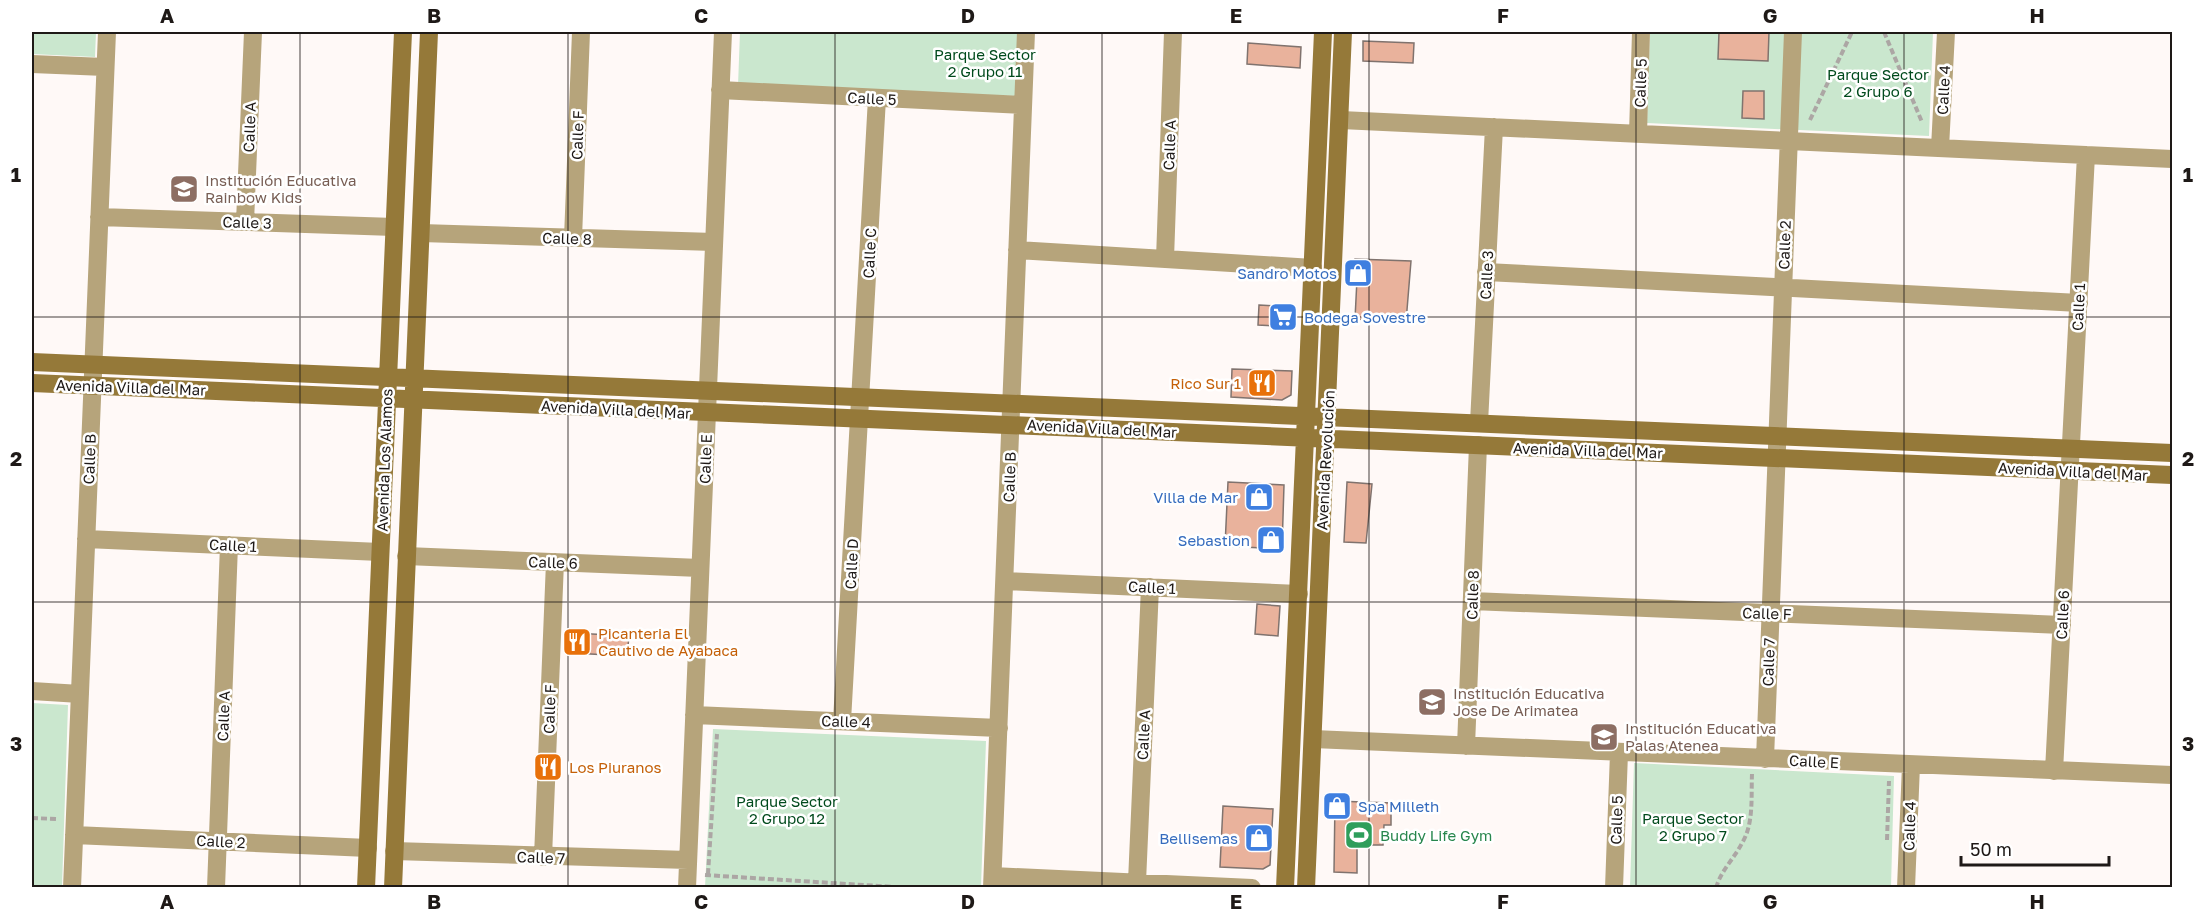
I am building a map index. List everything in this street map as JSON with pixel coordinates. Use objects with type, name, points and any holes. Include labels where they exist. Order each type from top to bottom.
[{"type":"street","name":"Calle B","points":[[72,888],[107,32]]},
{"type":"street","name":"Calle A","points":[[245,222],[253,32]]},
{"type":"street","name":"Avenida Los Alamos","points":[[366,888],[403,32]]},
{"type":"street","name":"Avenida Los Alamos","points":[[393,888],[429,32]]},
{"type":"street","name":"Calle F","points":[[573,238],[581,32]]},
{"type":"street","name":"Calle E","points":[[687,874],[723,32]]},
{"type":"street","name":"Calle B","points":[[993,882],[1026,32]]},
{"type":"street","name":"Calle A","points":[[1165,259],[1173,32]]},
{"type":"street","name":"Avenida Revolución","points":[[1285,888],[1323,32]]},
{"type":"street","name":"Avenida Revolución","points":[[1306,888],[1341,120],[1343,32]]},
{"type":"street","name":"Calle 5","points":[[1638,134],[1641,32]]},
{"type":"street","name":"Calle 2","points":[[1776,458],[1783,288],[1794,141],[1792,32]]},
{"type":"street","name":"Calle 4","points":[[1940,148],[1946,32]]},
{"type":"street","points":[[32,64],[105,67]]},
{"type":"street","name":"Calle 5","points":[[720,90],[1023,105]]},
{"type":"street","name":"Calle C","points":[[860,408],[877,98]]},
{"type":"street","points":[[1341,120],[2172,159]]},
{"type":"street","name":"Calle 3","points":[[1479,423],[1494,127]]},
{"type":"street","name":"Calle 1","points":[[2070,460],[2086,155]]},
{"type":"street","name":"Calle 3","points":[[99,217],[394,227]]},
{"type":"street","name":"Calle 8","points":[[421,233],[714,242]]},
{"type":"street","points":[[1017,250],[1313,268]]},
{"type":"street","points":[[1486,272],[2079,303]]},
{"type":"street","name":"Avenida Villa del Mar","points":[[32,362],[708,392],[1011,424],[1326,439],[1776,458],[2070,460],[2172,453]]},
{"type":"street","name":"Avenida Villa del Mar","points":[[32,383],[707,413],[1011,403],[1479,423],[1777,436],[2070,460],[2172,475]]},
{"type":"street","name":"Calle D","points":[[842,721],[860,408]]},
{"type":"street","name":"Calle 8","points":[[1466,746],[1478,445]]},
{"type":"street","name":"Calle 7","points":[[1764,766],[1776,458]]},
{"type":"street","name":"Calle 6","points":[[2054,771],[2070,460]]},
{"type":"street","name":"Calle 1","points":[[86,539],[380,552]]},
{"type":"street","name":"Calle A","points":[[216,888],[229,545]]},
{"type":"street","name":"Calle 6","points":[[406,556],[700,568]]},
{"type":"street","name":"Calle F","points":[[543,857],[555,562]]},
{"type":"street","name":"Calle 1","points":[[1005,581],[1299,594]]},
{"type":"street","name":"Calle A","points":[[1137,882],[1150,587]]},
{"type":"street","name":"Calle F","points":[[1472,601],[2062,625]]},
{"type":"street","points":[[32,691],[80,694]]},
{"type":"street","name":"Calle 4","points":[[694,715],[999,728]]},
{"type":"street","name":"Calle E","points":[[1313,739],[1619,753],[1764,766],[1911,765],[2172,775]]},
{"type":"street","name":"Calle 5","points":[[1614,888],[1619,753]]},
{"type":"street","name":"Calle 4","points":[[1906,888],[1911,765]]},
{"type":"street","name":"Calle 2","points":[[75,827],[218,841],[368,848]]},
{"type":"street","name":"Calle 7","points":[[394,851],[543,857],[687,874]]},
{"type":"street","points":[[993,882],[1137,882],[1252,888]]},
{"type":"path","points":[[1794,141],[1852,32]]},
{"type":"path","points":[[1884,32],[1928,134],[1940,148]]},
{"type":"path","points":[[708,876],[717,734],[728,734]]},
{"type":"path","points":[[1741,773],[1752,774],[1764,766]]},
{"type":"path","points":[[1716,888],[1720,875],[1743,843],[1749,828],[1752,774]]},
{"type":"path","points":[[1887,852],[1889,780]]},
{"type":"path","points":[[32,818],[75,827]]},
{"type":"path","points":[[687,874],[911,888]]},
{"type":"green space","points":[[32,32],[96,32],[95,57],[32,54]]},
{"type":"green space","name":"Parque Sector 2 Grupo 11","points":[[740,32],[1019,32],[1016,96],[738,86]]},
{"type":"green space","name":"Parque Sector 2 Grupo 6","points":[[1650,32],[1933,32],[1929,136],[1647,123]]},
{"type":"green space","points":[[32,703],[68,705],[62,887],[32,887]]},
{"type":"green space","name":"Parque Sector 2 Grupo 12","points":[[713,729],[986,741],[981,887],[705,887]]},
{"type":"green space","name":"Parque Sector 2 Grupo 7","points":[[1634,763],[1894,776],[1891,887],[1630,887]]},
{"type":"building","points":[[1719,32],[1769,32],[1768,61],[1718,59]]},
{"type":"building","points":[[1363,41],[1414,43],[1413,63],[1363,61]]},
{"type":"building","points":[[1248,43],[1301,47],[1300,68],[1247,64]]},
{"type":"building","points":[[1743,91],[1764,91],[1764,119],[1742,118]]},
{"type":"building","points":[[1355,259],[1411,261],[1406,322],[1355,319],[1357,279],[1354,279]]},
{"type":"building","points":[[1259,305],[1293,307],[1292,327],[1258,325]]},
{"type":"building","name":"Rico Sur 1","points":[[1232,369],[1292,371],[1291,395],[1282,400],[1231,397]]},
{"type":"building","points":[[1228,482],[1284,485],[1282,549],[1225,546]]},
{"type":"building","points":[[1347,482],[1372,484],[1366,543],[1344,542]]},
{"type":"building","points":[[1257,604],[1280,606],[1278,636],[1255,634]]},
{"type":"building","points":[[573,633],[629,636],[627,656],[572,653]]},
{"type":"building","points":[[1335,801],[1391,803],[1391,825],[1384,825],[1383,845],[1357,845],[1357,873],[1334,872]]},
{"type":"building","points":[[1223,806],[1273,809],[1270,865],[1263,869],[1220,867]]},
{"type":"place","name":"Institución Educativa Rainbow Kids","points":[[184,189]]},
{"type":"place","name":"Sandro Motos","points":[[1358,273]]},
{"type":"place","name":"Bodega Sovestre","points":[[1283,317]]},
{"type":"place","name":"Rico Sur 1","points":[[1262,383]]},
{"type":"place","name":"Villa de Mar","points":[[1259,497]]},
{"type":"place","name":"Sebastion","points":[[1271,540]]},
{"type":"place","name":"Picanteria El Cautivo de Ayabaca","points":[[577,642]]},
{"type":"place","name":"Institución Educativa Jose De Arimatea","points":[[1432,702]]},
{"type":"place","name":"Institución Educativa Palas Atenea","points":[[1604,737]]},
{"type":"place","name":"Los Piuranos","points":[[548,767]]},
{"type":"place","name":"Spa Milleth","points":[[1337,806]]},
{"type":"place","name":"Buddy Life Gym","points":[[1359,835]]},
{"type":"place","name":"Bellisemas","points":[[1259,838]]}]
